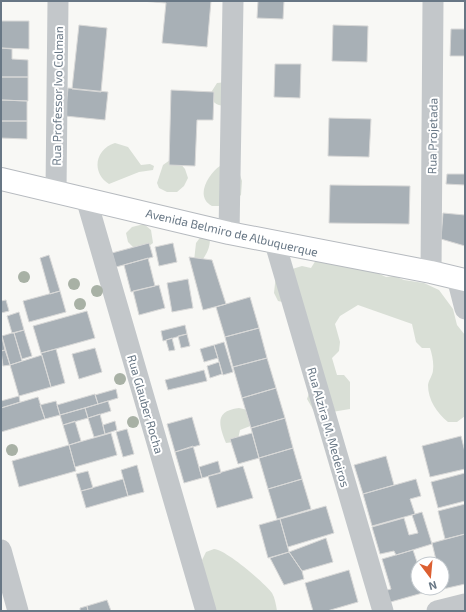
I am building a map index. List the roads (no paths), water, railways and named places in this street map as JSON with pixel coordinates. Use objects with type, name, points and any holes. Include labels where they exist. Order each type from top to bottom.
[{"type":"main road","name":"Avenida Belmiro de Albuquerque","points":[[1,179],[229,233],[461,279]]},
{"type":"street","name":"Rua Professor Ivo Colman","points":[[56,192],[58,1]]},
{"type":"street","points":[[229,233],[233,1]]},
{"type":"street","name":"Rua Projetada","points":[[430,272],[433,1]]},
{"type":"street","name":"Rua Glauber Rocha","points":[[86,198],[206,611]]},
{"type":"street","name":"Rua Alzira M. Medeiros","points":[[275,243],[383,611]]},
{"type":"street","points":[[461,279],[465,309]]},
{"type":"street","points":[[1,550],[18,611]]},
{"type":"street","points":[[437,611],[465,604]]}]
